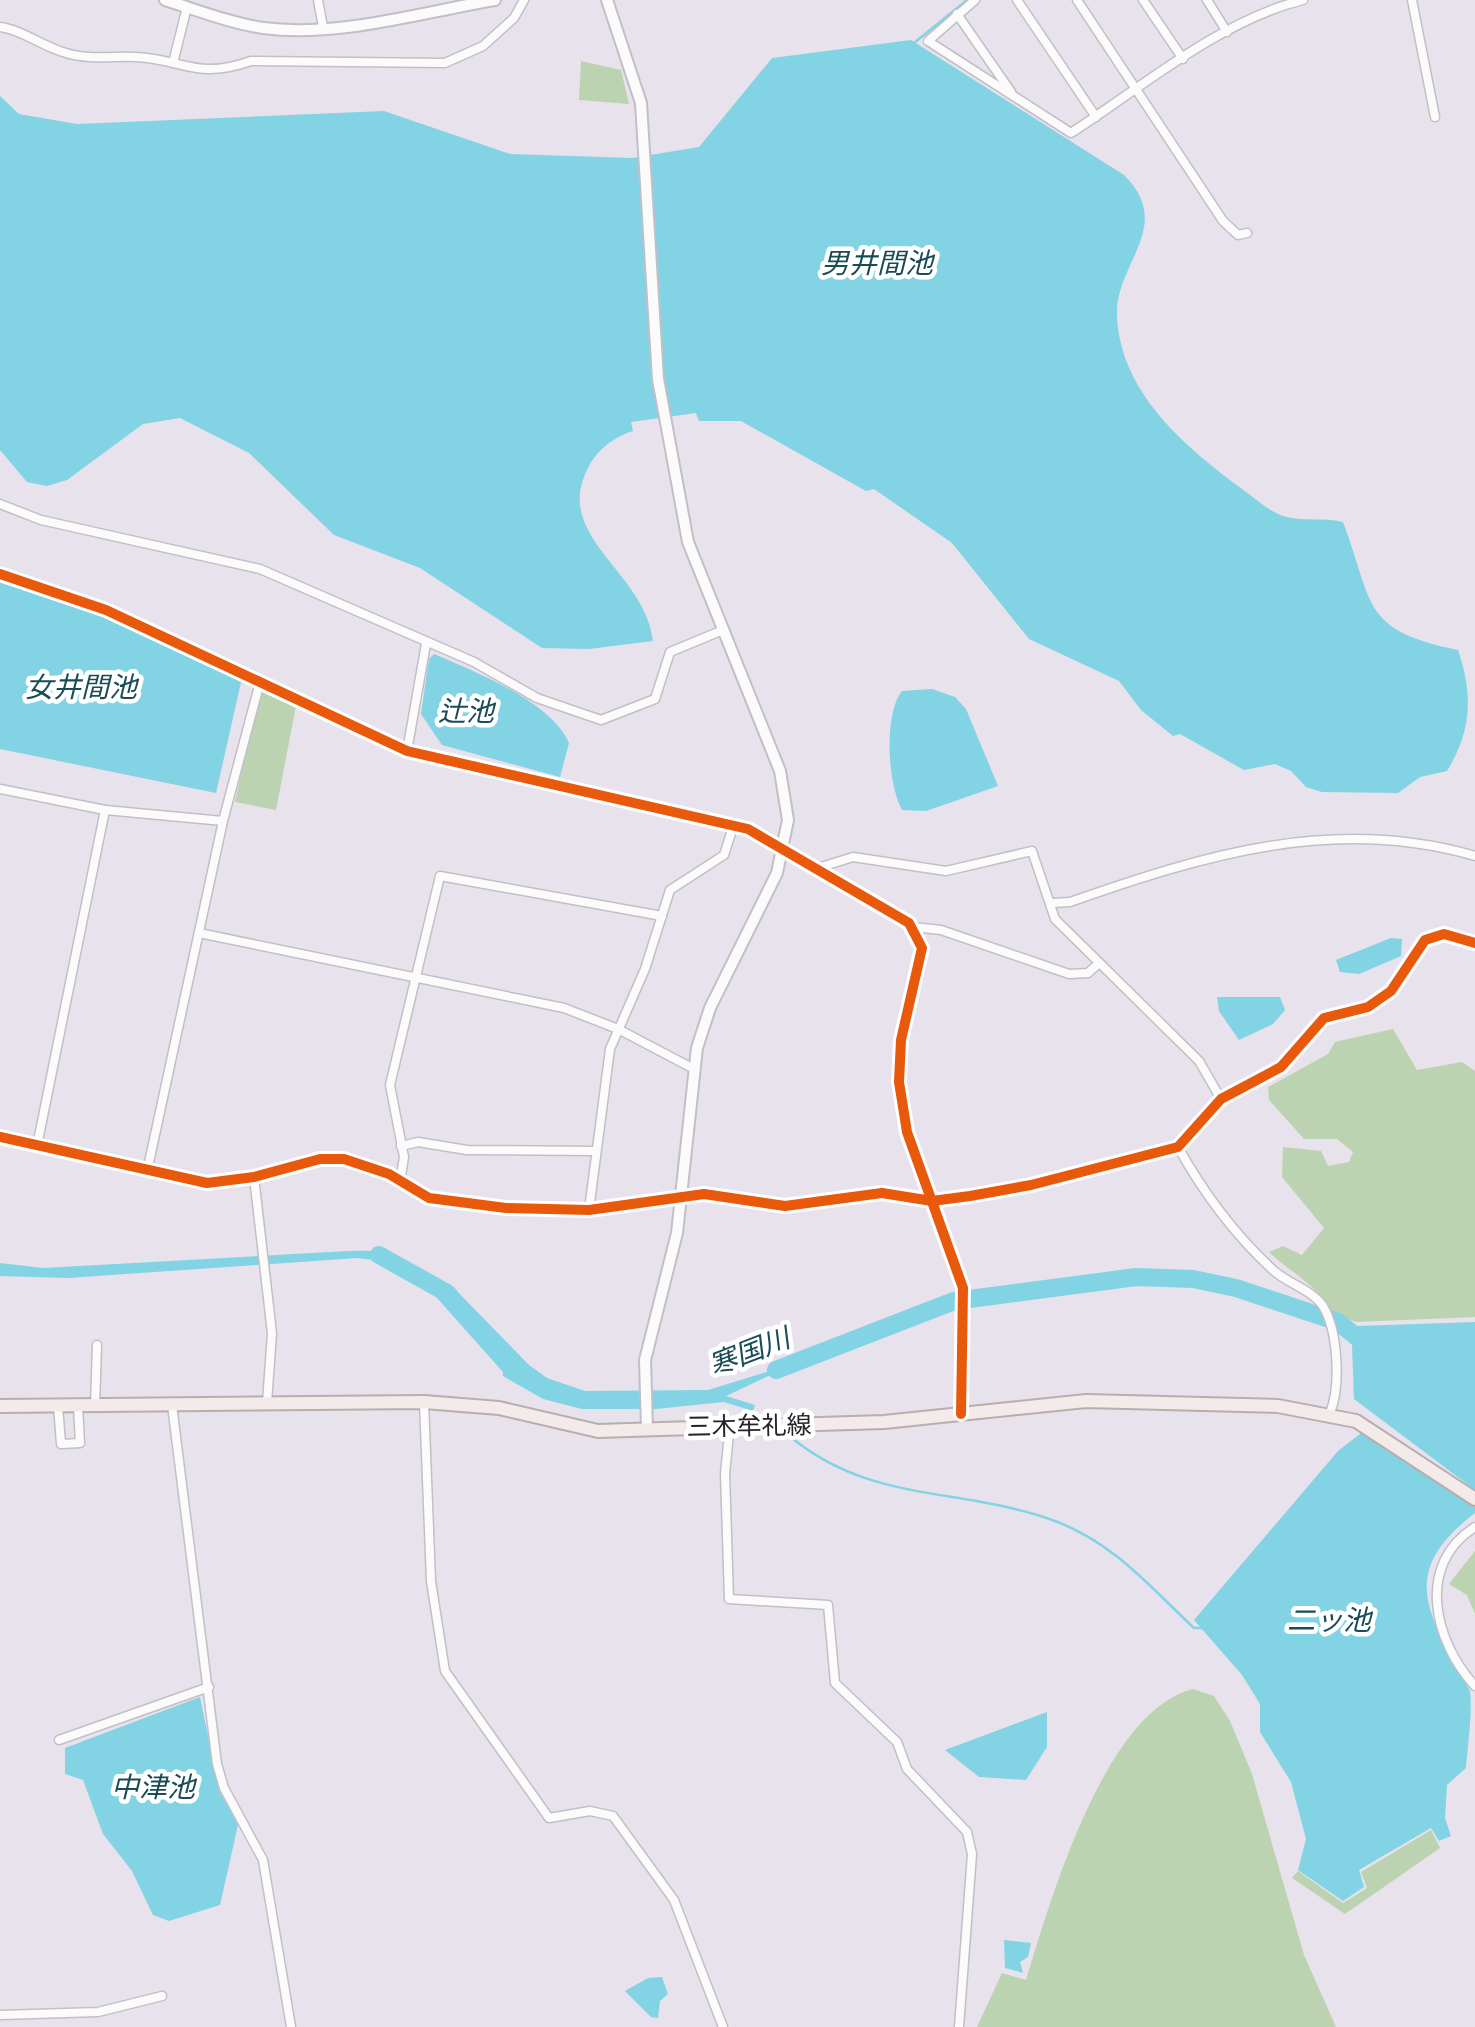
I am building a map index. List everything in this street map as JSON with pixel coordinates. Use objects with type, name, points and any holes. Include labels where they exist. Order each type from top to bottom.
[{"type":"main road","name":"三木牟礼線","points":[[0,1406],[424,1402],[500,1408],[598,1431],[884,1422],[1086,1401],[1278,1406],[1336,1415],[1391,1441],[1475,1499]]},
{"type":"street","points":[[165,0],[264,28],[323,27],[496,0]]},
{"type":"street","points":[[318,0],[323,27]]},
{"type":"street","points":[[0,28],[67,54],[173,63],[194,72],[222,71],[250,60],[445,63],[483,46],[514,18],[524,0]]},
{"type":"street","points":[[606,0],[637,81],[646,133],[654,336],[664,427],[688,542],[780,771],[786,798],[784,850],[710,1008],[694,1068],[682,1197],[671,1260],[650,1332],[644,1388],[647,1428]]},
{"type":"street","points":[[974,0],[928,41],[1071,133],[1270,4],[1303,0]]},
{"type":"street","points":[[1017,0],[1096,117]]},
{"type":"street","points":[[1077,0],[1224,221],[1238,235],[1247,234]]},
{"type":"street","points":[[1143,0],[1183,59]]},
{"type":"street","points":[[1207,0],[1226,32]]},
{"type":"street","points":[[1412,0],[1435,117]]},
{"type":"street","points":[[173,63],[188,7]]},
{"type":"street","points":[[957,14],[1016,98]]},
{"type":"street","points":[[0,504],[60,525],[260,569],[474,662],[537,698],[601,720],[648,705],[655,699],[670,652],[722,630]]},
{"type":"street","points":[[0,574],[106,610],[407,751],[734,824],[893,910],[913,926],[922,948],[901,1040],[899,1082],[907,1132],[963,1288],[961,1414]]},
{"type":"street","points":[[407,751],[426,644]]},
{"type":"street","points":[[148,1167],[223,821],[260,682]]},
{"type":"street","points":[[0,789],[105,810],[223,821]]},
{"type":"street","points":[[37,1146],[105,810]]},
{"type":"street","points":[[588,1210],[607,1066],[618,1029],[645,969],[670,890],[724,855],[734,824]]},
{"type":"street","points":[[1052,903],[1070,902],[1192,863],[1304,839],[1384,838],[1475,856]]},
{"type":"street","points":[[817,868],[853,856],[946,871],[1032,850],[1055,919],[1199,1061],[1221,1099]]},
{"type":"street","points":[[400,1182],[405,1171],[390,1096],[412,980],[429,937],[440,876],[662,916]]},
{"type":"street","points":[[913,926],[941,930],[1080,976],[1098,964]]},
{"type":"street","points":[[199,933],[412,980],[435,980],[564,1008],[618,1029],[694,1068]]},
{"type":"street","points":[[0,1137],[207,1183],[254,1176],[277,1167],[344,1159],[366,1164],[429,1198],[458,1203],[588,1210],[722,1194],[785,1206],[882,1193],[932,1201],[1031,1186],[1178,1147],[1221,1099],[1281,1068],[1324,1018],[1380,1000],[1425,940],[1444,934],[1475,943]]},
{"type":"street","points":[[401,1146],[418,1142],[467,1150],[596,1151]]},
{"type":"street","points":[[1178,1147],[1230,1224],[1283,1280],[1314,1296],[1326,1311],[1336,1373],[1336,1415]]},
{"type":"street","points":[[254,1176],[272,1350],[267,1404]]},
{"type":"street","points":[[95,1406],[97,1344]]},
{"type":"street","points":[[424,1402],[431,1581],[445,1671],[549,1818],[601,1811],[613,1816],[674,1900],[723,2027]]},
{"type":"street","points":[[172,1405],[224,1788],[263,1860],[291,2027]]},
{"type":"street","points":[[58,1406],[62,1444],[80,1443],[78,1406]]},
{"type":"street","points":[[730,1425],[726,1473],[729,1599],[828,1605],[835,1683],[884,1726],[908,1769],[967,1832],[972,1854],[959,2027]]},
{"type":"street","points":[[1475,1527],[1452,1541],[1436,1572],[1444,1626],[1464,1673],[1475,1686]]},
{"type":"street","points":[[59,1740],[208,1687]]},
{"type":"street","points":[[0,2015],[98,2012],[162,1996]]},
{"type":"green space","points":[[581,61],[621,70],[629,104],[579,100]]},
{"type":"green space","points":[[261,683],[297,701],[276,810],[235,802]]},
{"type":"green space","points":[[1393,1029],[1417,1070],[1462,1062],[1475,1071],[1475,1317],[1356,1322],[1331,1312],[1312,1287],[1269,1252],[1283,1246],[1302,1255],[1324,1228],[1282,1177],[1283,1147],[1321,1151],[1328,1166],[1349,1162],[1353,1152],[1337,1139],[1304,1139],[1269,1100],[1268,1087],[1328,1054],[1335,1042]]},
{"type":"green space","points":[[1475,1551],[1475,1614],[1467,1595],[1449,1584]]},
{"type":"green space","points":[[1193,1689],[1214,1696],[1230,1721],[1252,1774],[1304,1955],[1336,2027],[977,2027],[1002,1973],[1026,1980],[1066,1859],[1108,1769],[1133,1732],[1162,1704]]},
{"type":"green space","points":[[1431,1830],[1440,1848],[1345,1914],[1292,1878],[1298,1871],[1343,1903],[1367,1888],[1361,1872]]},
{"type":"water","name":"男井間池","points":[[911,40],[1124,175],[1139,194],[1144,229],[1124,279],[1117,317],[1130,369],[1158,414],[1177,434],[1260,502],[1290,518],[1343,522],[1367,593],[1387,622],[1403,633],[1458,650],[1468,712],[1461,741],[1447,771],[1420,777],[1398,793],[1322,792],[1306,787],[1291,771],[1275,764],[1244,770],[1180,734],[1173,736],[1141,710],[1119,681],[1029,639],[952,543],[874,489],[866,491],[741,421],[699,421],[696,413],[631,422],[633,431],[608,444],[592,461],[580,492],[582,514],[591,535],[634,594],[653,641],[589,649],[542,648],[420,568],[334,535],[249,453],[180,418],[143,424],[67,480],[47,486],[27,482],[0,450],[0,96],[19,114],[77,124],[384,111],[510,154],[632,158],[699,147],[772,58]]},
{"type":"water","name":"女井間池","points":[[0,578],[74,600],[242,678],[216,793],[0,749]]},
{"type":"water","name":"辻池","points":[[434,654],[509,689],[546,714],[569,743],[560,777],[442,745],[421,714],[429,659]]},
{"type":"water","points":[[932,689],[955,697],[966,709],[998,786],[926,811],[902,810],[891,768],[892,716],[902,691]]},
{"type":"water","points":[[1391,938],[1402,939],[1401,956],[1359,974],[1340,972],[1336,960]]},
{"type":"water","points":[[1217,997],[1280,997],[1285,1010],[1273,1024],[1239,1040],[1219,1011]]},
{"type":"water","points":[[348,1251],[382,1253],[398,1263],[357,1258],[68,1278],[0,1276],[0,1263],[43,1268]]},
{"type":"water","points":[[451,1285],[529,1365],[547,1378],[585,1391],[708,1390],[796,1363],[726,1396],[755,1405],[753,1411],[724,1402],[656,1409],[582,1409],[543,1399],[503,1376],[437,1298]]},
{"type":"water","points":[[1475,1322],[1475,1490],[1354,1399],[1352,1345],[1357,1326]]},
{"type":"water","name":"二ッ池","points":[[1365,1430],[1475,1502],[1475,1513],[1450,1535],[1435,1556],[1427,1596],[1442,1639],[1469,1689],[1471,1715],[1466,1768],[1447,1785],[1445,1818],[1451,1836],[1439,1841],[1431,1828],[1359,1870],[1364,1887],[1343,1901],[1298,1870],[1306,1839],[1291,1782],[1260,1732],[1260,1704],[1242,1675],[1194,1620],[1338,1451]]},
{"type":"water","name":"中津池","points":[[200,1697],[219,1790],[238,1825],[220,1905],[169,1921],[153,1915],[132,1871],[103,1834],[83,1780],[65,1774],[65,1748]]},
{"type":"water","points":[[1047,1712],[1047,1747],[1026,1780],[979,1777],[945,1750]]},
{"type":"water","points":[[1004,1940],[1031,1943],[1028,1957],[1020,1962],[1023,1973],[1005,1968]]},
{"type":"water","points":[[662,1977],[668,1994],[660,2001],[658,2018],[651,2017],[625,1991],[648,1978]]},
{"type":"waterway","points":[[914,43],[967,0]]},
{"type":"waterway","name":"寒国川","points":[[379,1255],[447,1293],[460,1309]]},
{"type":"waterway","name":"寒国川","points":[[776,1370],[954,1301],[1136,1277],[1193,1279],[1236,1288],[1338,1322],[1373,1350]]},
{"type":"waterway","points":[[787,1434],[818,1457],[883,1484],[1020,1510],[1076,1530],[1130,1567],[1194,1628],[1202,1628]]},
{"type":"cycle path","points":[[0,574],[106,610],[407,751],[748,829],[909,923],[922,948],[901,1040],[899,1082],[907,1132],[963,1288],[961,1414]]},
{"type":"cycle path","points":[[0,1137],[207,1183],[254,1177],[320,1159],[344,1159],[389,1174],[429,1198],[506,1208],[589,1210],[704,1194],[785,1206],[882,1193],[932,1201],[1031,1185],[1178,1147],[1221,1099],[1281,1067],[1324,1018],[1368,1007],[1391,991],[1425,940],[1444,934],[1475,943]]}]
